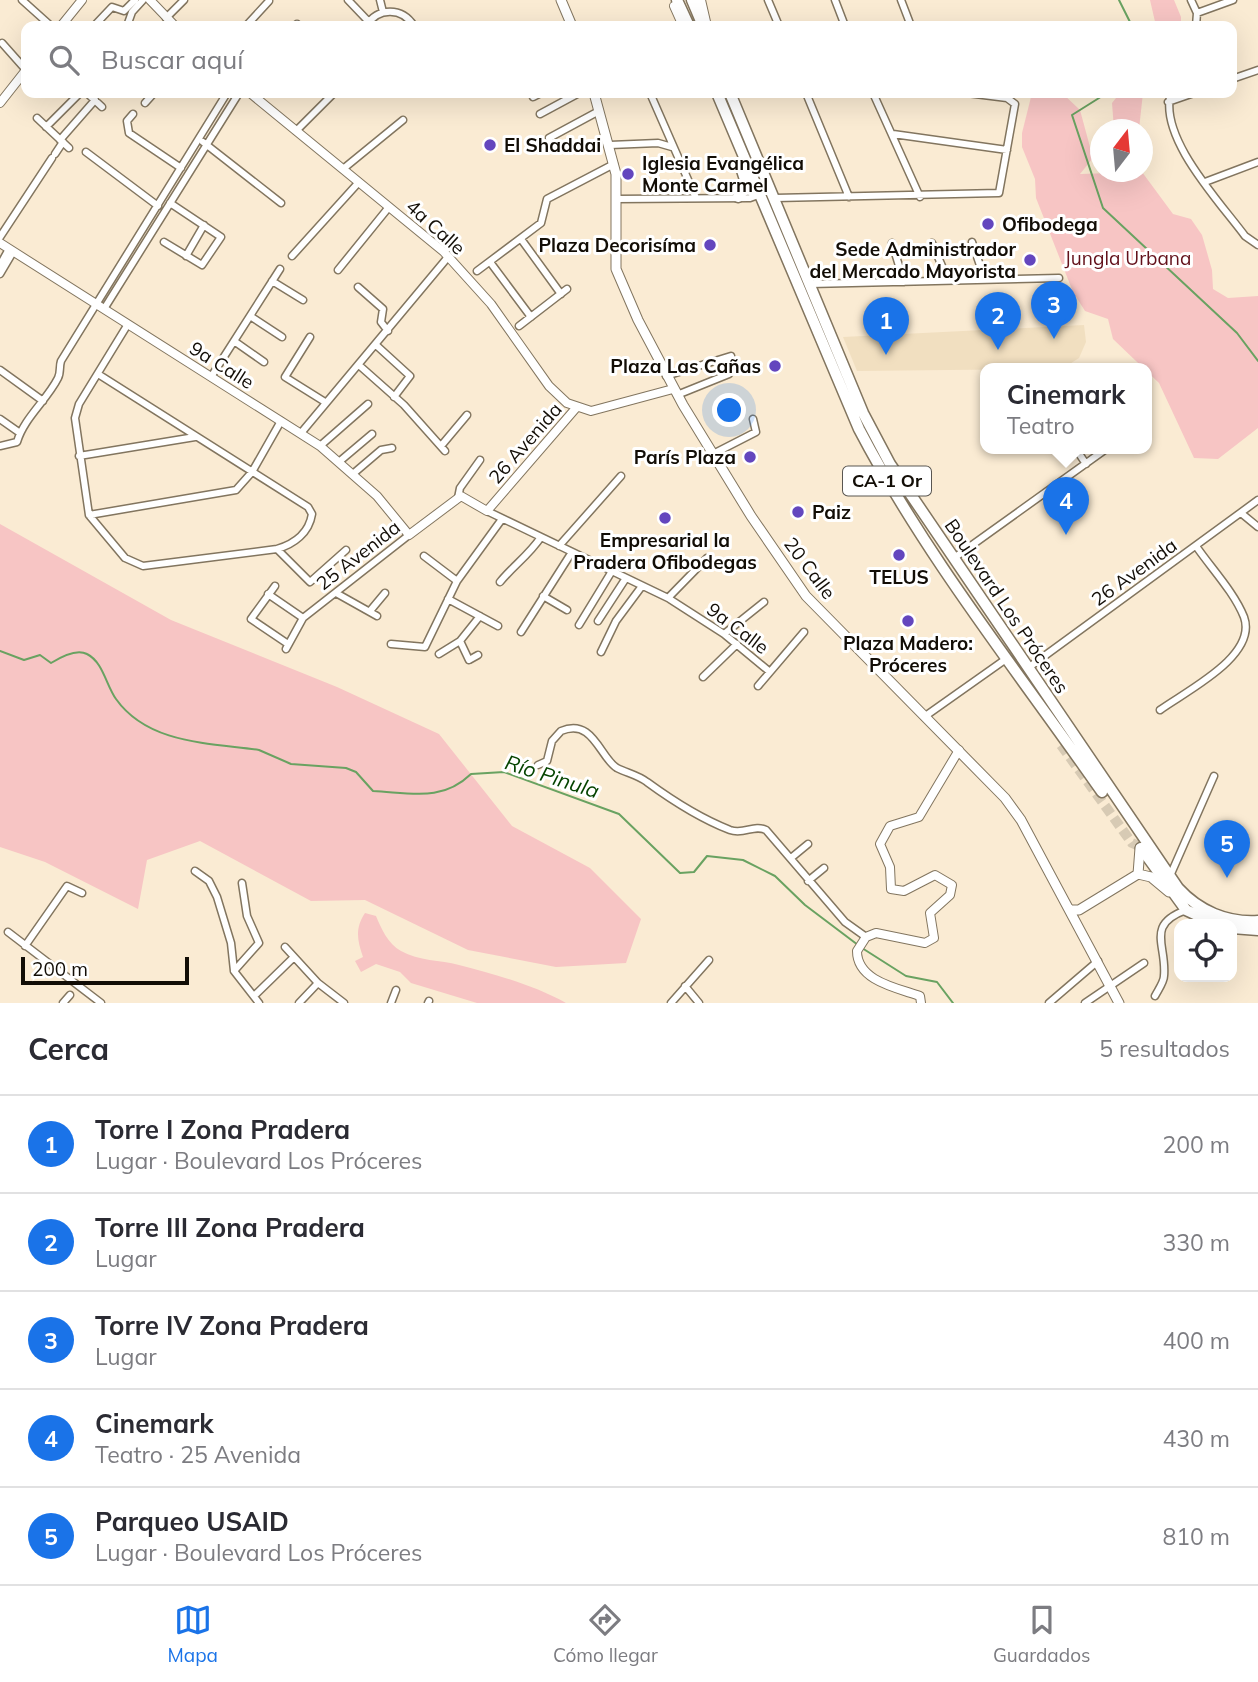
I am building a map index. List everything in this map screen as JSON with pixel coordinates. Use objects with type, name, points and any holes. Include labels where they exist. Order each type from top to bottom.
[{"type":"highway","points":[[677,0],[689,21]]},
{"type":"highway","points":[[684,0],[690,21]]},
{"type":"highway","points":[[697,0],[704,21]]},
{"type":"highway","points":[[718,98],[718,108],[747,181],[746,190],[738,197]]},
{"type":"highway","name":"Boulevard Los Próceres","points":[[719,98],[859,429],[877,464],[1173,896],[1186,910],[1205,919]]},
{"type":"highway","name":"Boulevard Los Próceres","points":[[732,98],[874,437],[1184,894],[1210,913],[1236,921],[1258,921]]},
{"type":"highway","points":[[1042,688],[1090,753]]},
{"type":"highway","points":[[1053,722],[1060,744]]},
{"type":"highway","points":[[1237,928],[1258,930]]},
{"type":"main road","points":[[561,0],[570,21]]},
{"type":"main road","name":"20 Calle","points":[[595,98],[614,164],[617,269],[631,306],[675,392],[806,596],[959,750],[1005,798],[1021,820],[1072,910],[1119,1003]]},
{"type":"main road","points":[[1077,920],[1134,876],[1140,848]]},
{"type":"main road","points":[[1072,910],[1079,910],[1134,876],[1154,878],[1173,896]]},
{"type":"street","points":[[22,0],[45,21]]},
{"type":"street","points":[[65,21],[82,0]]},
{"type":"street","points":[[99,21],[112,7],[124,11],[135,0]]},
{"type":"street","points":[[129,21],[132,12],[143,0]]},
{"type":"street","points":[[150,0],[169,21]]},
{"type":"street","points":[[166,18],[184,0]]},
{"type":"street","points":[[348,0],[365,21]]},
{"type":"street","points":[[380,0],[383,12]]},
{"type":"street","points":[[672,0],[682,21]]},
{"type":"street","points":[[768,0],[777,21]]},
{"type":"street","points":[[835,0],[843,21]]},
{"type":"street","points":[[901,0],[909,21]]},
{"type":"street","points":[[1191,0],[1197,13],[1196,21]]},
{"type":"street","points":[[1197,13],[1233,0]]},
{"type":"street","points":[[251,21],[269,1]]},
{"type":"street","points":[[371,21],[383,12],[401,14],[409,21]]},
{"type":"street","points":[[2,43],[21,64]]},
{"type":"street","points":[[1237,77],[1258,70]]},
{"type":"street","points":[[0,103],[21,76]]},
{"type":"street","points":[[46,127],[75,98]]},
{"type":"street","points":[[93,98],[103,107]]},
{"type":"street","points":[[145,103],[150,98]]},
{"type":"street","points":[[101,307],[224,98]]},
{"type":"street","points":[[0,446],[17,442],[20,433],[60,374],[61,361],[101,307],[236,98]]},
{"type":"street","name":"4a Calle","points":[[256,98],[448,257],[491,304],[549,386],[576,408]]},
{"type":"street","points":[[296,131],[329,98]]},
{"type":"street","points":[[540,114],[570,98]]},
{"type":"street","points":[[652,98],[696,198]]},
{"type":"street","points":[[808,98],[849,197]]},
{"type":"street","points":[[875,98],[920,197]]},
{"type":"street","points":[[775,198],[920,197],[999,193],[1015,104],[1007,98]]},
{"type":"street","points":[[1169,98],[1176,136],[1205,182],[1245,236],[1258,245]]},
{"type":"street","points":[[1168,102],[1180,98]]},
{"type":"street","points":[[0,237],[62,141],[95,100]]},
{"type":"street","points":[[549,138],[599,111]]},
{"type":"street","points":[[133,114],[127,121],[129,132],[181,168]]},
{"type":"street","points":[[37,118],[69,148]]},
{"type":"street","points":[[343,169],[403,120]]},
{"type":"street","points":[[658,143],[662,124]]},
{"type":"street","points":[[893,134],[1007,150]]},
{"type":"street","points":[[199,139],[281,203]]},
{"type":"street","points":[[610,145],[658,143],[672,146]]},
{"type":"street","points":[[86,152],[158,206]]},
{"type":"street","points":[[1205,182],[1258,162]]},
{"type":"street","points":[[477,271],[541,223],[547,199],[614,164]]},
{"type":"street","points":[[292,256],[359,182]]},
{"type":"street","points":[[616,199],[738,197],[761,194]]},
{"type":"street","points":[[164,242],[202,265],[221,237],[170,203]]},
{"type":"street","points":[[338,270],[389,207]]},
{"type":"street","points":[[186,256],[204,225]]},
{"type":"street","points":[[519,326],[564,292],[521,239]]},
{"type":"street","name":"9a Calle","points":[[0,243],[320,446],[354,473],[409,535]]},
{"type":"street","points":[[892,243],[904,282]]},
{"type":"street","points":[[932,243],[948,281]]},
{"type":"street","points":[[972,243],[985,280]]},
{"type":"street","points":[[0,265],[11,250]]},
{"type":"street","points":[[0,274],[11,250]]},
{"type":"street","points":[[301,433],[325,402],[360,366],[448,257]]},
{"type":"street","points":[[490,262],[531,317]]},
{"type":"street","points":[[211,376],[280,269]]},
{"type":"street","points":[[810,284],[1059,278]]},
{"type":"street","points":[[272,281],[303,300]]},
{"type":"street","points":[[358,287],[383,309],[381,322],[388,331]]},
{"type":"street","points":[[250,316],[282,337]]},
{"type":"street","points":[[97,374],[311,510],[311,520],[299,538],[277,549],[143,566],[129,562],[89,515],[79,456],[75,410],[97,374],[128,324]]},
{"type":"street","points":[[310,337],[285,377],[325,402]]},
{"type":"street","points":[[234,341],[264,362]]},
{"type":"street","points":[[376,345],[410,376],[394,397]]},
{"type":"street","points":[[666,376],[691,368],[701,368],[731,356]]},
{"type":"street","points":[[360,366],[394,397],[443,449],[467,415]]},
{"type":"street","points":[[0,370],[43,401]]},
{"type":"street","points":[[675,392],[729,374]]},
{"type":"street","name":"26 Avenida","points":[[487,511],[576,408],[591,411],[675,392]]},
{"type":"street","points":[[320,446],[368,404]]},
{"type":"street","points":[[0,419],[20,433]]},
{"type":"street","points":[[713,454],[755,432],[753,419]]},
{"type":"street","points":[[89,515],[236,490],[252,472],[281,421]]},
{"type":"street","points":[[340,461],[372,434]]},
{"type":"street","points":[[79,456],[195,437]]},
{"type":"street","points":[[354,473],[381,450],[392,448]]},
{"type":"street","points":[[1079,454],[1086,464]]},
{"type":"street","points":[[954,558],[1099,454]]},
{"type":"street","points":[[459,497],[460,488],[480,460]]},
{"type":"street","points":[[559,546],[621,476]]},
{"type":"street","name":"9a Calle","points":[[459,497],[668,598],[724,634],[770,672]]},
{"type":"street","name":"25 Avenida","points":[[268,594],[251,621],[287,647],[303,618],[459,497]]},
{"type":"street","name":"26 Avenida","points":[[1028,667],[1258,500]]},
{"type":"street","points":[[1241,513],[1258,527]]},
{"type":"street","points":[[391,644],[419,649],[425,647],[430,630],[457,581],[502,519]]},
{"type":"street","points":[[500,582],[518,561],[529,556],[541,537]]},
{"type":"street","points":[[1160,710],[1228,662],[1244,640],[1247,629],[1240,608],[1196,546]]},
{"type":"street","points":[[277,549],[310,582],[346,550]]},
{"type":"street","points":[[521,632],[572,552]]},
{"type":"street","points":[[424,556],[457,581]]},
{"type":"street","points":[[668,598],[707,558]]},
{"type":"street","points":[[579,625],[612,571]]},
{"type":"street","points":[[598,621],[626,578]]},
{"type":"street","points":[[275,586],[268,594],[303,618]]},
{"type":"street","points":[[601,652],[616,621],[642,586]]},
{"type":"street","points":[[336,593],[377,616]]},
{"type":"street","points":[[370,611],[385,593]]},
{"type":"street","points":[[543,596],[567,610]]},
{"type":"street","points":[[448,599],[498,626]]},
{"type":"street","points":[[724,634],[764,602]]},
{"type":"street","points":[[439,654],[460,641],[480,616]]},
{"type":"street","points":[[758,686],[804,632]]},
{"type":"street","points":[[460,641],[469,660],[478,655]]},
{"type":"street","points":[[703,677],[737,644]]},
{"type":"street","points":[[924,717],[1008,657]]},
{"type":"street","points":[[538,765],[547,761],[552,741],[561,731],[576,729],[588,732],[616,767],[646,782],[685,810],[730,830],[766,830],[845,922],[865,939]]},
{"type":"street","points":[[921,1003],[920,996],[867,974],[859,963],[857,951],[865,939],[876,933],[925,943],[934,938],[930,913],[950,895],[952,885],[935,875],[904,891],[891,889],[890,867],[880,844],[890,826],[919,817],[959,750]]},
{"type":"street","points":[[1170,876],[1214,776]]},
{"type":"street","points":[[791,858],[808,844]]},
{"type":"street","points":[[808,881],[824,868]]},
{"type":"street","points":[[195,871],[209,881],[217,897],[231,943],[234,971],[256,1000],[293,958]]},
{"type":"street","points":[[234,971],[257,946],[259,940],[247,916],[242,883]]},
{"type":"street","points":[[25,946],[66,886],[82,893]]},
{"type":"street","points":[[1155,996],[1164,978],[1160,933],[1164,923],[1186,910]]},
{"type":"street","points":[[8,932],[98,1002]]},
{"type":"street","points":[[285,947],[318,984],[344,1003]]},
{"type":"street","points":[[671,1003],[709,960]]},
{"type":"street","points":[[1049,1003],[1098,961]]},
{"type":"street","points":[[1085,1003],[1144,963]]},
{"type":"street","points":[[299,1003],[318,984]]},
{"type":"street","points":[[685,986],[695,1001]]},
{"type":"street","points":[[391,1003],[396,990]]},
{"type":"street","points":[[63,1003],[70,995]]},
{"type":"shaded area","points":[[1084,325],[1086,342],[1079,358],[1071,363],[980,363],[980,370],[857,371],[843,337]]},
{"type":"green space","points":[[1150,0],[1174,0],[1181,21],[1155,21]]},
{"type":"green space","name":"Jungla Urbana","points":[[1031,98],[1067,98],[1080,110],[1090,147],[1090,162],[1080,174],[1090,174],[1090,182],[1149,182],[1173,214],[1191,219],[1202,235],[1212,270],[1213,289],[1228,298],[1258,296],[1258,428],[1218,459],[1194,458],[1159,383],[1152,376],[1152,363],[1138,363],[1113,339],[1108,319],[1085,311],[1073,292],[1036,198],[1035,179],[1022,147],[1022,133]]},
{"type":"green space","points":[[1116,98],[1142,98],[1140,119],[1113,119],[1112,103]]},
{"type":"green space","points":[[0,524],[171,620],[337,687],[439,734],[512,826],[590,868],[641,919],[626,963],[556,967],[468,950],[365,900],[311,901],[200,841],[147,860],[138,909],[45,862],[0,847]]},
{"type":"green space","points":[[365,913],[376,916],[389,940],[396,948],[408,954],[500,976],[566,1003],[477,1003],[411,983],[400,972],[376,964],[361,972],[355,961],[363,957],[358,934]]},
{"type":"waterway","points":[[1119,0],[1130,21]]},
{"type":"waterway","points":[[1099,98],[1072,115],[1103,208],[1237,333],[1258,361]]},
{"type":"waterway","name":"Río Pinula","points":[[0,651],[24,660],[40,655],[51,663],[63,656],[83,652],[97,662],[116,699],[129,714],[145,725],[181,739],[259,750],[291,764],[346,768],[356,772],[373,791],[426,794],[449,789],[471,774],[504,772],[619,814],[680,873],[694,872],[707,856],[743,860],[775,876],[805,905],[858,945]]},
{"type":"waterway","name":"Río Pinula","points":[[862,948],[906,976],[937,982],[953,1003]]},
{"type":"tunnel","points":[[1061,745],[1132,843],[1139,846],[1146,838]]},
{"type":"place","name":"El Shaddai","points":[[490,145]]},
{"type":"place","name":"Iglesia Evangélica Monte Carmel","points":[[628,174]]},
{"type":"place","name":"Ofibodega","points":[[988,224]]},
{"type":"place","name":"Plaza Decorisíma","points":[[710,245]]},
{"type":"place","name":"Sede Administrador del Mercado Mayorista","points":[[1030,260]]},
{"type":"place","name":"Torre IV Zona Pradera","points":[[1054,339]]},
{"type":"place","name":"Torre III Zona Pradera","points":[[998,350]]},
{"type":"place","name":"Torre I Zona Pradera","points":[[886,355]]},
{"type":"place","name":"Plaza Las Cañas","points":[[775,366]]},
{"type":"place","name":"París Plaza","points":[[750,457]]},
{"type":"place","name":"Paiz","points":[[798,512]]},
{"type":"place","name":"Empresarial la Pradera Ofibodegas","points":[[665,518]]},
{"type":"place","name":"Cinemark","points":[[1066,535]]},
{"type":"place","name":"TELUS","points":[[899,555]]},
{"type":"place","name":"Plaza Madero: Próceres","points":[[908,621]]},
{"type":"place","name":"Parqueo USAID","points":[[1227,878]]}]
